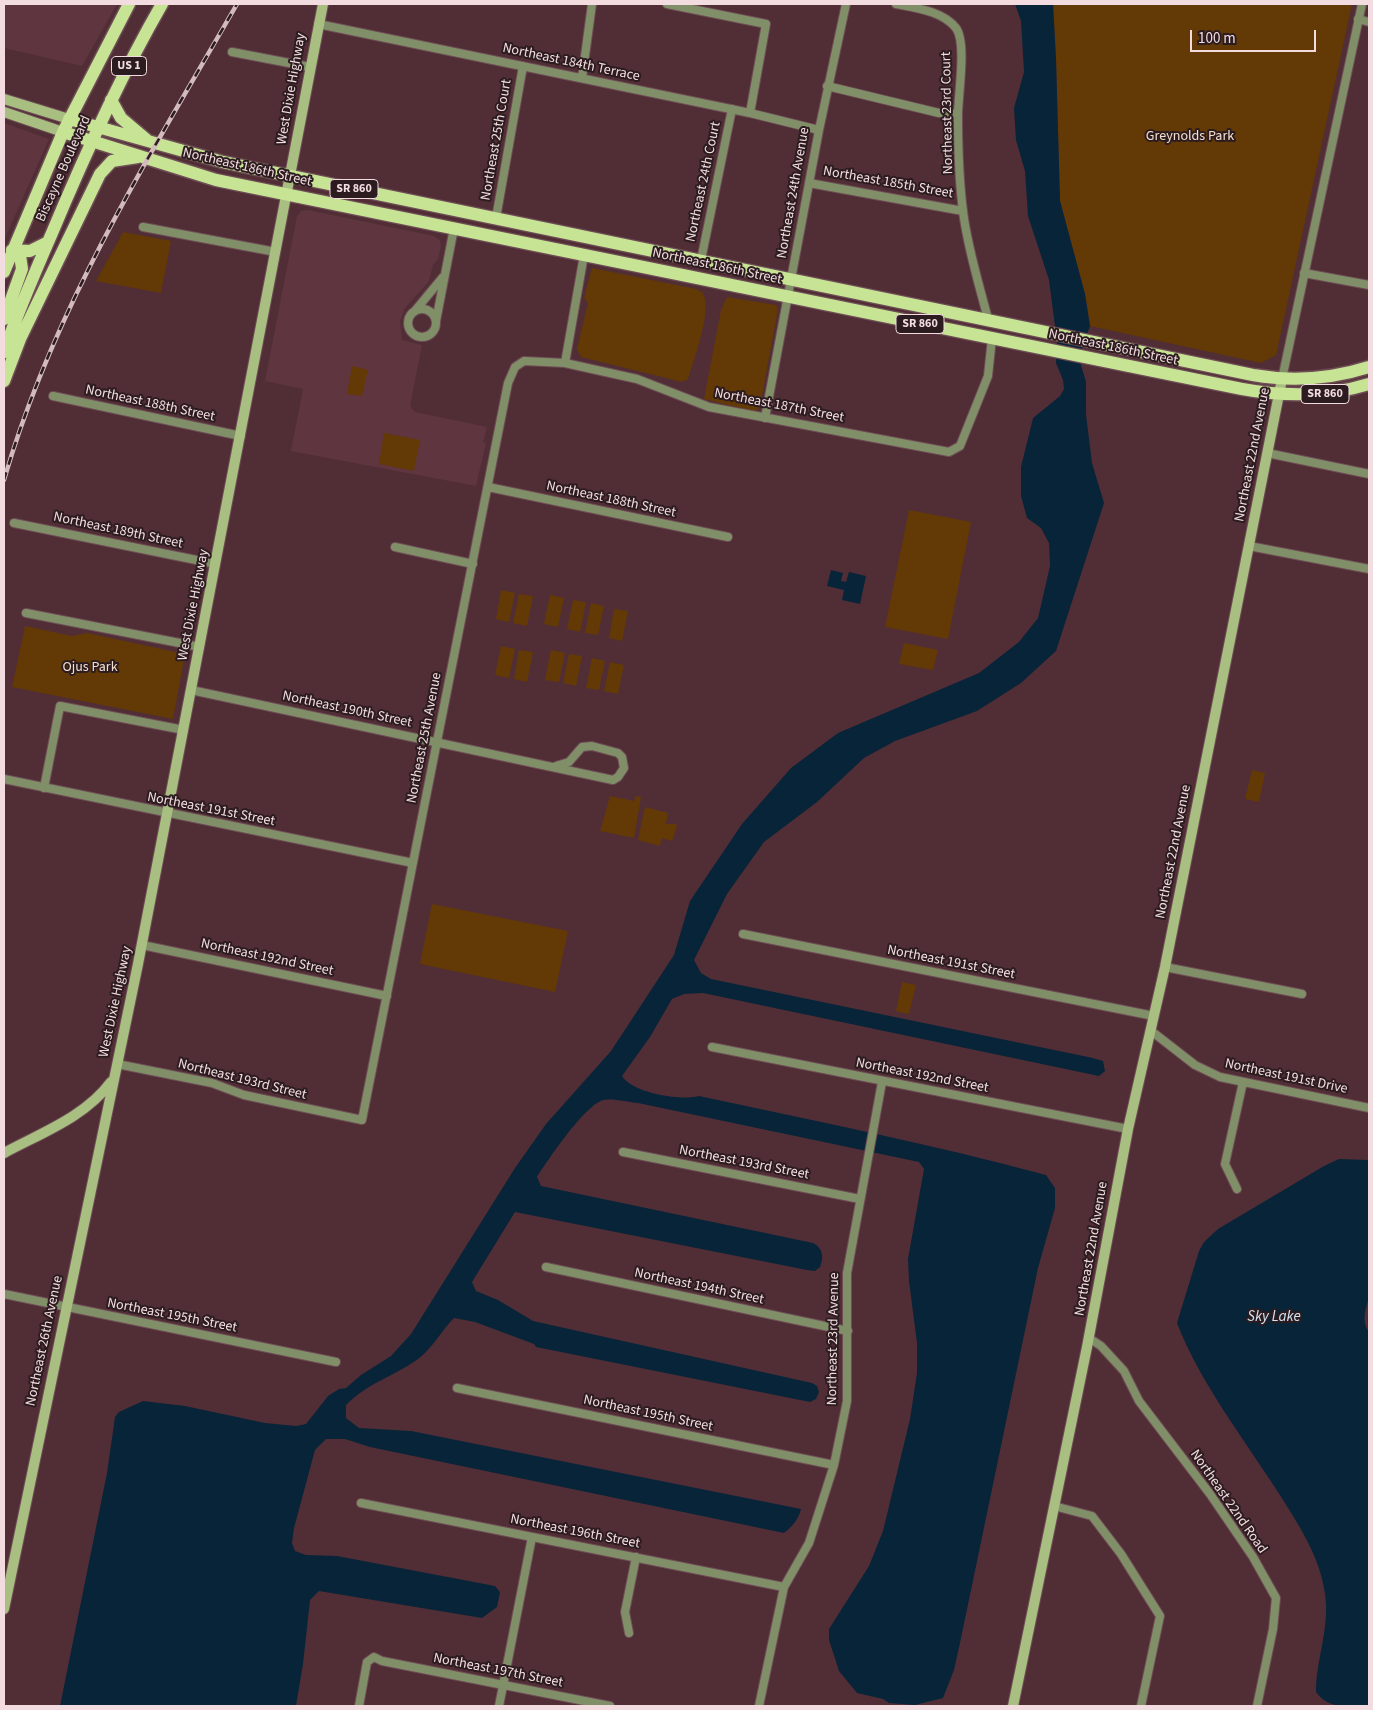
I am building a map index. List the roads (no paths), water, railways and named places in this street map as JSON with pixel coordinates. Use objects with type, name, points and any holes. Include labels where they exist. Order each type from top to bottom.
[{"type":"main road","name":"Biscayne Boulevard","points":[[4,272],[8,250],[69,119],[129,4]]},
{"type":"main road","name":"Biscayne Boulevard","points":[[4,352],[19,309],[95,134],[162,4]]},
{"type":"main road","points":[[112,100],[121,118],[151,143]]},
{"type":"main road","name":"Northeast 186th Street","points":[[69,119],[95,134],[143,156],[210,178],[788,297],[1279,395],[1328,394],[1369,384]]},
{"type":"main road","name":"Northeast 186th Street","points":[[63,132],[95,134],[151,143],[201,157],[290,176],[1282,379],[1323,377],[1369,367]]},
{"type":"main road","points":[[4,381],[20,338],[103,169],[115,160],[143,156]]},
{"type":"main road","points":[[454,228],[462,222],[492,217]]},
{"type":"main road","points":[[8,250],[30,251],[48,242]]},
{"type":"main road","points":[[584,255],[591,249],[620,244]]},
{"type":"main road","points":[[4,319],[22,269],[20,256],[8,250]]},
{"type":"main road","points":[[1121,364],[1124,348]]},
{"type":"street","name":"West Dixie Highway","points":[[4,1153],[81,1111],[100,1096],[113,1079],[142,945],[192,690],[323,4]]},
{"type":"street","points":[[582,78],[592,4]]},
{"type":"street","points":[[666,4],[766,24],[750,113]]},
{"type":"street","name":"Northeast 24th Avenue","points":[[765,418],[818,130],[846,4]]},
{"type":"street","name":"Northeast 23rd Court","points":[[896,4],[927,11],[952,24],[959,35],[961,66],[958,114],[963,211],[988,319]]},
{"type":"street","name":"Northeast 22nd Avenue","points":[[1013,1706],[1089,1338],[1128,1129],[1165,967],[1282,379],[1362,4]]},
{"type":"street","points":[[1358,19],[1369,22]]},
{"type":"street","name":"Northeast 184th Terrace","points":[[318,24],[732,109],[818,130]]},
{"type":"street","points":[[232,52],[310,67]]},
{"type":"street","name":"Northeast 25th Court","points":[[492,217],[524,66]]},
{"type":"street","points":[[827,86],[939,113],[958,114]]},
{"type":"street","points":[[4,99],[69,119]]},
{"type":"street","name":"Northeast 24th Court","points":[[701,260],[732,109]]},
{"type":"street","points":[[4,112],[63,132]]},
{"type":"street","name":"Northeast 185th Street","points":[[809,183],[963,211]]},
{"type":"street","points":[[143,227],[276,252]]},
{"type":"street","points":[[444,275],[414,312],[409,325],[416,336],[429,336],[435,330],[454,228]]},
{"type":"street","points":[[565,363],[584,255]]},
{"type":"street","points":[[1304,273],[1369,285]]},
{"type":"street","points":[[414,312],[428,311],[436,321]]},
{"type":"street","name":"Northeast 187th Street","points":[[518,364],[528,360],[565,363],[636,379],[709,407],[950,452],[960,446],[988,376],[992,338]]},
{"type":"street","name":"Northeast 25th Avenue","points":[[362,1120],[508,383],[512,371],[518,364]]},
{"type":"street","name":"Northeast 188th Street","points":[[53,396],[241,436]]},
{"type":"street","points":[[1267,453],[1369,474]]},
{"type":"street","name":"Northeast 188th Street","points":[[488,487],[728,537]]},
{"type":"street","name":"Northeast 189th Street","points":[[14,523],[216,564]]},
{"type":"street","points":[[1249,546],[1369,569]]},
{"type":"street","points":[[395,547],[473,564]]},
{"type":"street","points":[[26,613],[200,648]]},
{"type":"street","name":"Northeast 190th Street","points":[[192,690],[556,766],[613,780],[618,777],[624,768],[622,757],[618,753],[592,746],[582,747],[569,762],[556,766]]},
{"type":"street","points":[[44,788],[60,706],[184,730]]},
{"type":"street","name":"Northeast 191st Street","points":[[4,779],[413,863]]},
{"type":"street","name":"Northeast 191st Street","points":[[743,934],[1154,1016]]},
{"type":"street","name":"Northeast 192nd Street","points":[[142,945],[387,996]]},
{"type":"street","points":[[1165,967],[1302,994]]},
{"type":"street","name":"Northeast 191st Drive","points":[[1150,1030],[1195,1064],[1220,1077],[1369,1108]]},
{"type":"street","name":"Northeast 192nd Street","points":[[712,1047],[1128,1129]]},
{"type":"street","name":"Northeast 193rd Street","points":[[116,1064],[212,1083],[244,1096],[362,1120]]},
{"type":"street","name":"Northeast 26th Avenue","points":[[4,1609],[113,1079]]},
{"type":"street","name":"Northeast 23rd Avenue","points":[[759,1706],[784,1587],[809,1543],[834,1465],[847,1401],[848,1331],[846,1273],[882,1082]]},
{"type":"street","points":[[1237,1189],[1225,1164],[1244,1082]]},
{"type":"street","name":"Northeast 193rd Street","points":[[623,1152],[860,1199]]},
{"type":"street","name":"Northeast 194th Street","points":[[546,1267],[848,1331]]},
{"type":"street","name":"Northeast 195th Street","points":[[4,1294],[336,1362]]},
{"type":"street","name":"Northeast 22nd Road","points":[[1089,1338],[1101,1346],[1124,1371],[1140,1402],[1210,1494],[1253,1557],[1276,1598],[1273,1629],[1257,1706]]},
{"type":"street","name":"Northeast 195th Street","points":[[457,1388],[834,1465]]},
{"type":"street","name":"Northeast 196th Street","points":[[361,1503],[784,1587]]},
{"type":"street","points":[[1054,1506],[1092,1516],[1126,1562],[1160,1616],[1141,1706]]},
{"type":"street","points":[[499,1706],[532,1537]]},
{"type":"street","points":[[629,1633],[625,1612],[636,1557]]},
{"type":"street","name":"Northeast 197th Street","points":[[359,1706],[367,1662],[374,1657],[610,1706]]},
{"type":"water","points":[[1015,4],[1053,4],[1060,201],[1085,294],[1090,326],[1082,349],[1081,365],[1086,382],[1086,415],[1092,463],[1104,503],[1056,651],[1021,683],[977,711],[895,741],[864,758],[817,802],[764,842],[727,894],[694,960],[701,973],[711,979],[1093,1058],[1103,1061],[1105,1071],[1099,1076],[703,993],[684,994],[672,999],[650,1037],[622,1076],[627,1082],[636,1087],[658,1094],[681,1097],[699,1096],[873,1133],[1046,1175],[1055,1188],[1055,1208],[1038,1268],[960,1643],[954,1670],[943,1698],[915,1705],[889,1703],[883,1699],[857,1693],[839,1671],[829,1640],[829,1629],[869,1566],[883,1531],[910,1419],[917,1373],[917,1343],[908,1259],[924,1169],[919,1162],[638,1103],[603,1100],[586,1112],[567,1134],[537,1177],[541,1186],[813,1243],[819,1247],[822,1253],[820,1267],[815,1271],[807,1270],[515,1212],[472,1282],[476,1291],[498,1300],[533,1321],[812,1383],[817,1386],[819,1392],[816,1399],[810,1402],[536,1347],[534,1344],[475,1322],[454,1318],[428,1350],[418,1359],[372,1385],[346,1405],[346,1418],[359,1428],[411,1431],[801,1509],[793,1525],[784,1533],[370,1447],[345,1439],[326,1439],[315,1450],[294,1528],[292,1543],[295,1551],[306,1555],[337,1556],[495,1586],[500,1592],[497,1607],[482,1618],[319,1591],[310,1600],[296,1706],[60,1706],[107,1473],[115,1417],[119,1412],[143,1401],[185,1406],[265,1423],[296,1426],[306,1424],[328,1396],[339,1389],[346,1388],[361,1375],[391,1356],[411,1334],[515,1168],[546,1124],[611,1051],[674,955],[690,901],[742,824],[791,768],[838,733],[979,673],[1019,642],[1038,618],[1050,566],[1049,543],[1041,528],[1027,518],[1021,496],[1021,467],[1033,418],[1060,396],[1064,389],[1063,380],[1056,363],[1057,342],[1049,280],[1028,216],[1025,171],[1016,140],[1014,108],[1024,72],[1021,21]]},
{"type":"water","points":[[831,570],[843,573],[841,581],[846,582],[849,572],[866,576],[860,604],[842,600],[844,590],[827,586]]},
{"type":"water","name":"Sky Lake","points":[[1339,1159],[1369,1160],[1369,1297],[1365,1324],[1369,1332],[1369,1706],[1339,1706],[1327,1702],[1316,1692],[1326,1607],[1322,1580],[1313,1553],[1293,1516],[1210,1388],[1186,1345],[1177,1323],[1199,1251],[1204,1242],[1218,1229]]},
{"type":"railway","points":[[4,480],[25,416],[49,354],[76,294],[137,177],[237,4]]},
{"type":"park label","name":"Greynolds Park","points":[[1190,137]]},
{"type":"park label","name":"Ojus Park","points":[[90,668]]}]
